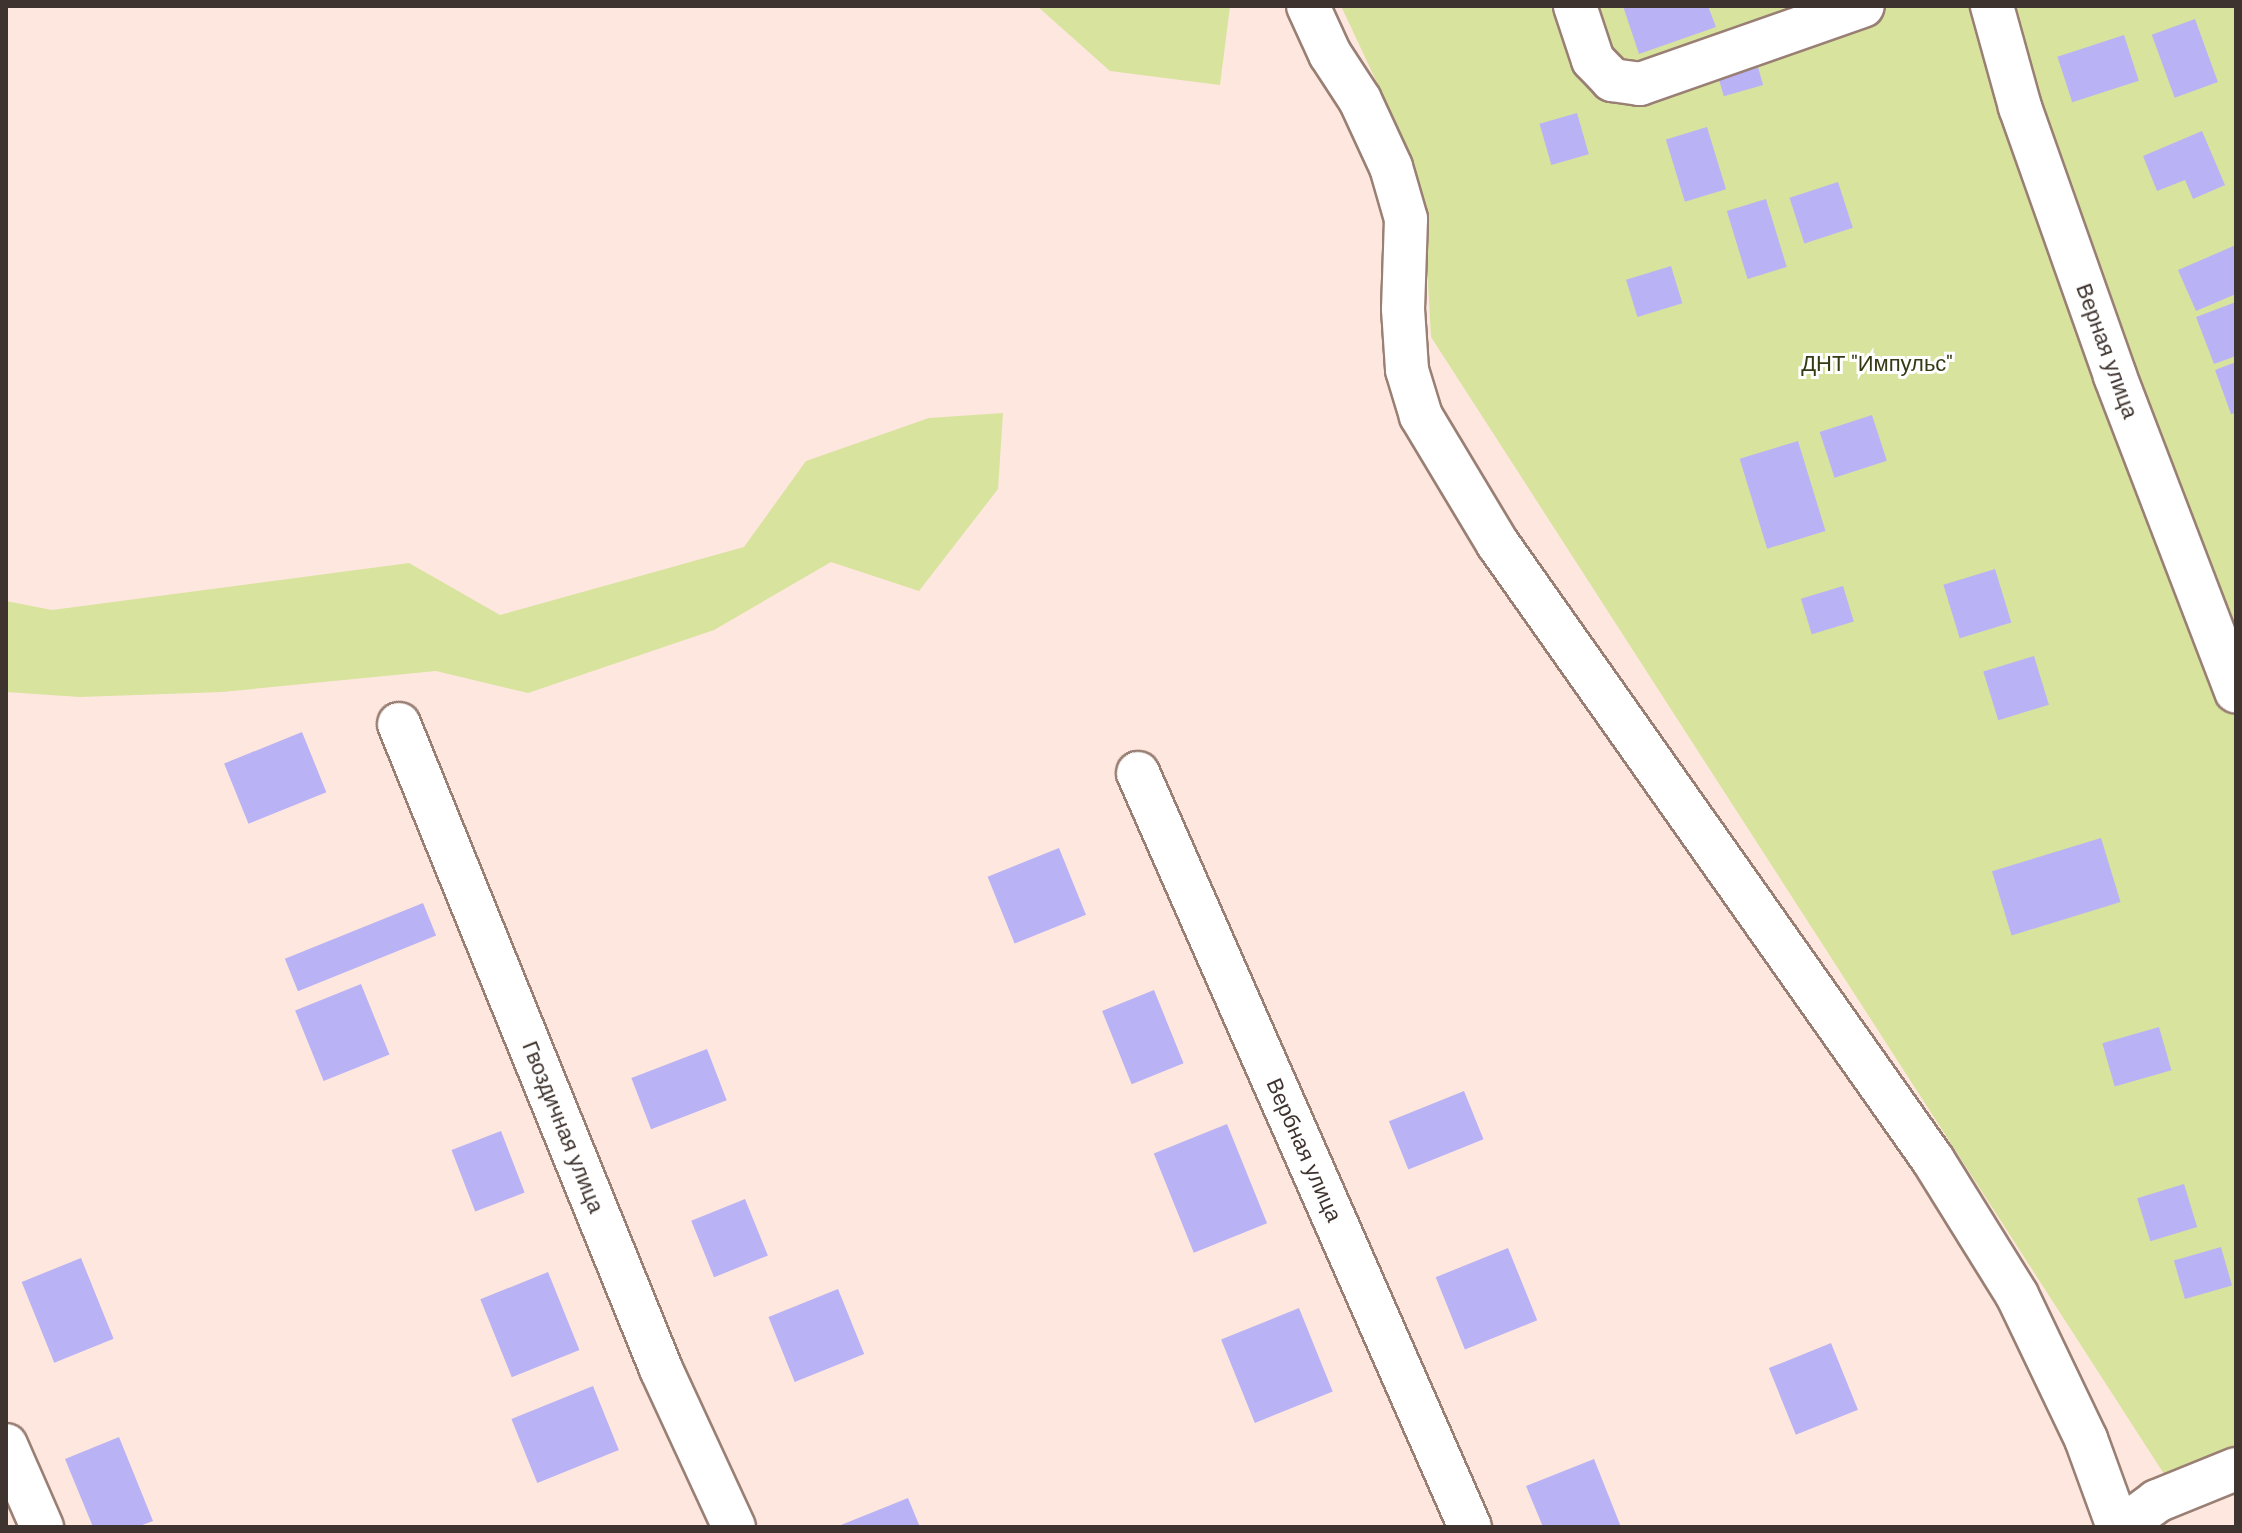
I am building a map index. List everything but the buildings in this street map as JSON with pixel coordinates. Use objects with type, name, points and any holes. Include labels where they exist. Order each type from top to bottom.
[{"type":"street","points":[[1308,6],[1372,127],[1406,219],[1403,309],[1407,370],[1421,416],[1498,544],[1933,1160],[2017,1295],[2086,1439],[2120,1527],[2157,1501],[2236,1469]]},
{"type":"street","points":[[1575,6],[1593,60],[1612,80],[1640,84],[1863,6]]},
{"type":"street","name":"Верная улица","points":[[1992,6],[2020,107],[2115,376],[2236,692]]},
{"type":"street","name":"Гвоздичная улица","points":[[399,724],[661,1369],[734,1527]]},
{"type":"street","name":"Вербная улица","points":[[1138,773],[1470,1527]]},
{"type":"street","points":[[6,1445],[42,1527]]},
{"type":"green space","points":[[1037,6],[1230,6],[1220,85],[1110,71]]},
{"type":"green space","name":"ДНТ \"Импульс\"","points":[[1341,6],[2236,6],[2236,1452],[2164,1474],[1431,337],[1424,210],[1394,119]]},
{"type":"green space","points":[[1003,413],[998,489],[919,591],[831,562],[714,630],[528,693],[436,671],[222,692],[80,697],[6,692],[6,601],[52,610],[409,563],[500,615],[744,547],[806,461],[929,418]]}]
